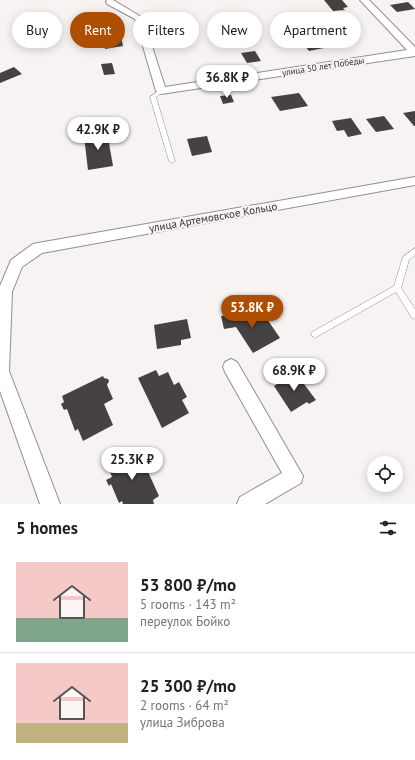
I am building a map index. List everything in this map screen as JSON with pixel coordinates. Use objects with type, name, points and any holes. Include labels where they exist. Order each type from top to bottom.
[{"type":"street","points":[[364,0],[415,53]]},
{"type":"street","points":[[114,1],[139,18],[161,91]]},
{"type":"street","name":"улица 50 лет Победы","points":[[161,91],[415,53]]},
{"type":"street","name":"улица Артемовское Кольцо","points":[[50,504],[1,371],[5,292],[16,264],[38,248],[415,181]]},
{"type":"street","points":[[231,367],[294,476],[247,504]]},
{"type":"lane","points":[[161,91],[153,97],[172,161]]},
{"type":"lane","points":[[315,334],[398,288],[406,260],[415,251]]},
{"type":"lane","points":[[398,288],[415,316]]},
{"type":"building","points":[[324,0],[342,0],[348,7],[343,8],[345,10],[333,11]]},
{"type":"building","points":[[408,2],[415,9],[397,12],[390,5]]},
{"type":"building","points":[[307,48],[324,48],[309,51]]},
{"type":"building","points":[[255,51],[261,61],[247,63],[241,53]]},
{"type":"building","points":[[112,63],[115,74],[104,75],[101,64]]},
{"type":"building","points":[[14,67],[22,74],[0,83],[0,73]]},
{"type":"building","points":[[299,93],[308,106],[280,111],[271,97]]},
{"type":"building","points":[[231,95],[234,102],[223,104],[220,96]]},
{"type":"building","points":[[415,111],[415,126],[414,126],[403,113]]},
{"type":"building","points":[[384,116],[394,129],[376,132],[366,119]]},
{"type":"building","points":[[351,118],[362,134],[348,137],[344,130],[337,131],[332,121]]},
{"type":"building","points":[[107,132],[113,166],[88,170],[84,136]]},
{"type":"building","points":[[207,136],[212,152],[192,156],[187,139]]},
{"type":"building","points":[[252,311],[254,318],[263,313],[280,338],[253,353],[236,327],[224,329],[221,316]]},
{"type":"building","points":[[187,319],[191,338],[181,340],[181,345],[157,349],[154,325]]},
{"type":"building","points":[[292,368],[316,400],[309,404],[307,402],[291,412],[274,386],[289,377],[286,372]]},
{"type":"building","points":[[156,370],[159,376],[168,372],[174,385],[179,382],[187,397],[182,400],[189,413],[162,428],[138,378]]},
{"type":"building","points":[[103,376],[109,381],[107,385],[113,399],[104,404],[113,425],[83,441],[78,429],[75,431],[67,409],[64,410],[61,404],[64,402],[62,396]]},
{"type":"building","points":[[138,450],[159,496],[153,500],[154,504],[123,504],[122,501],[119,503],[111,484],[109,486],[106,480],[112,477],[108,466]]}]
